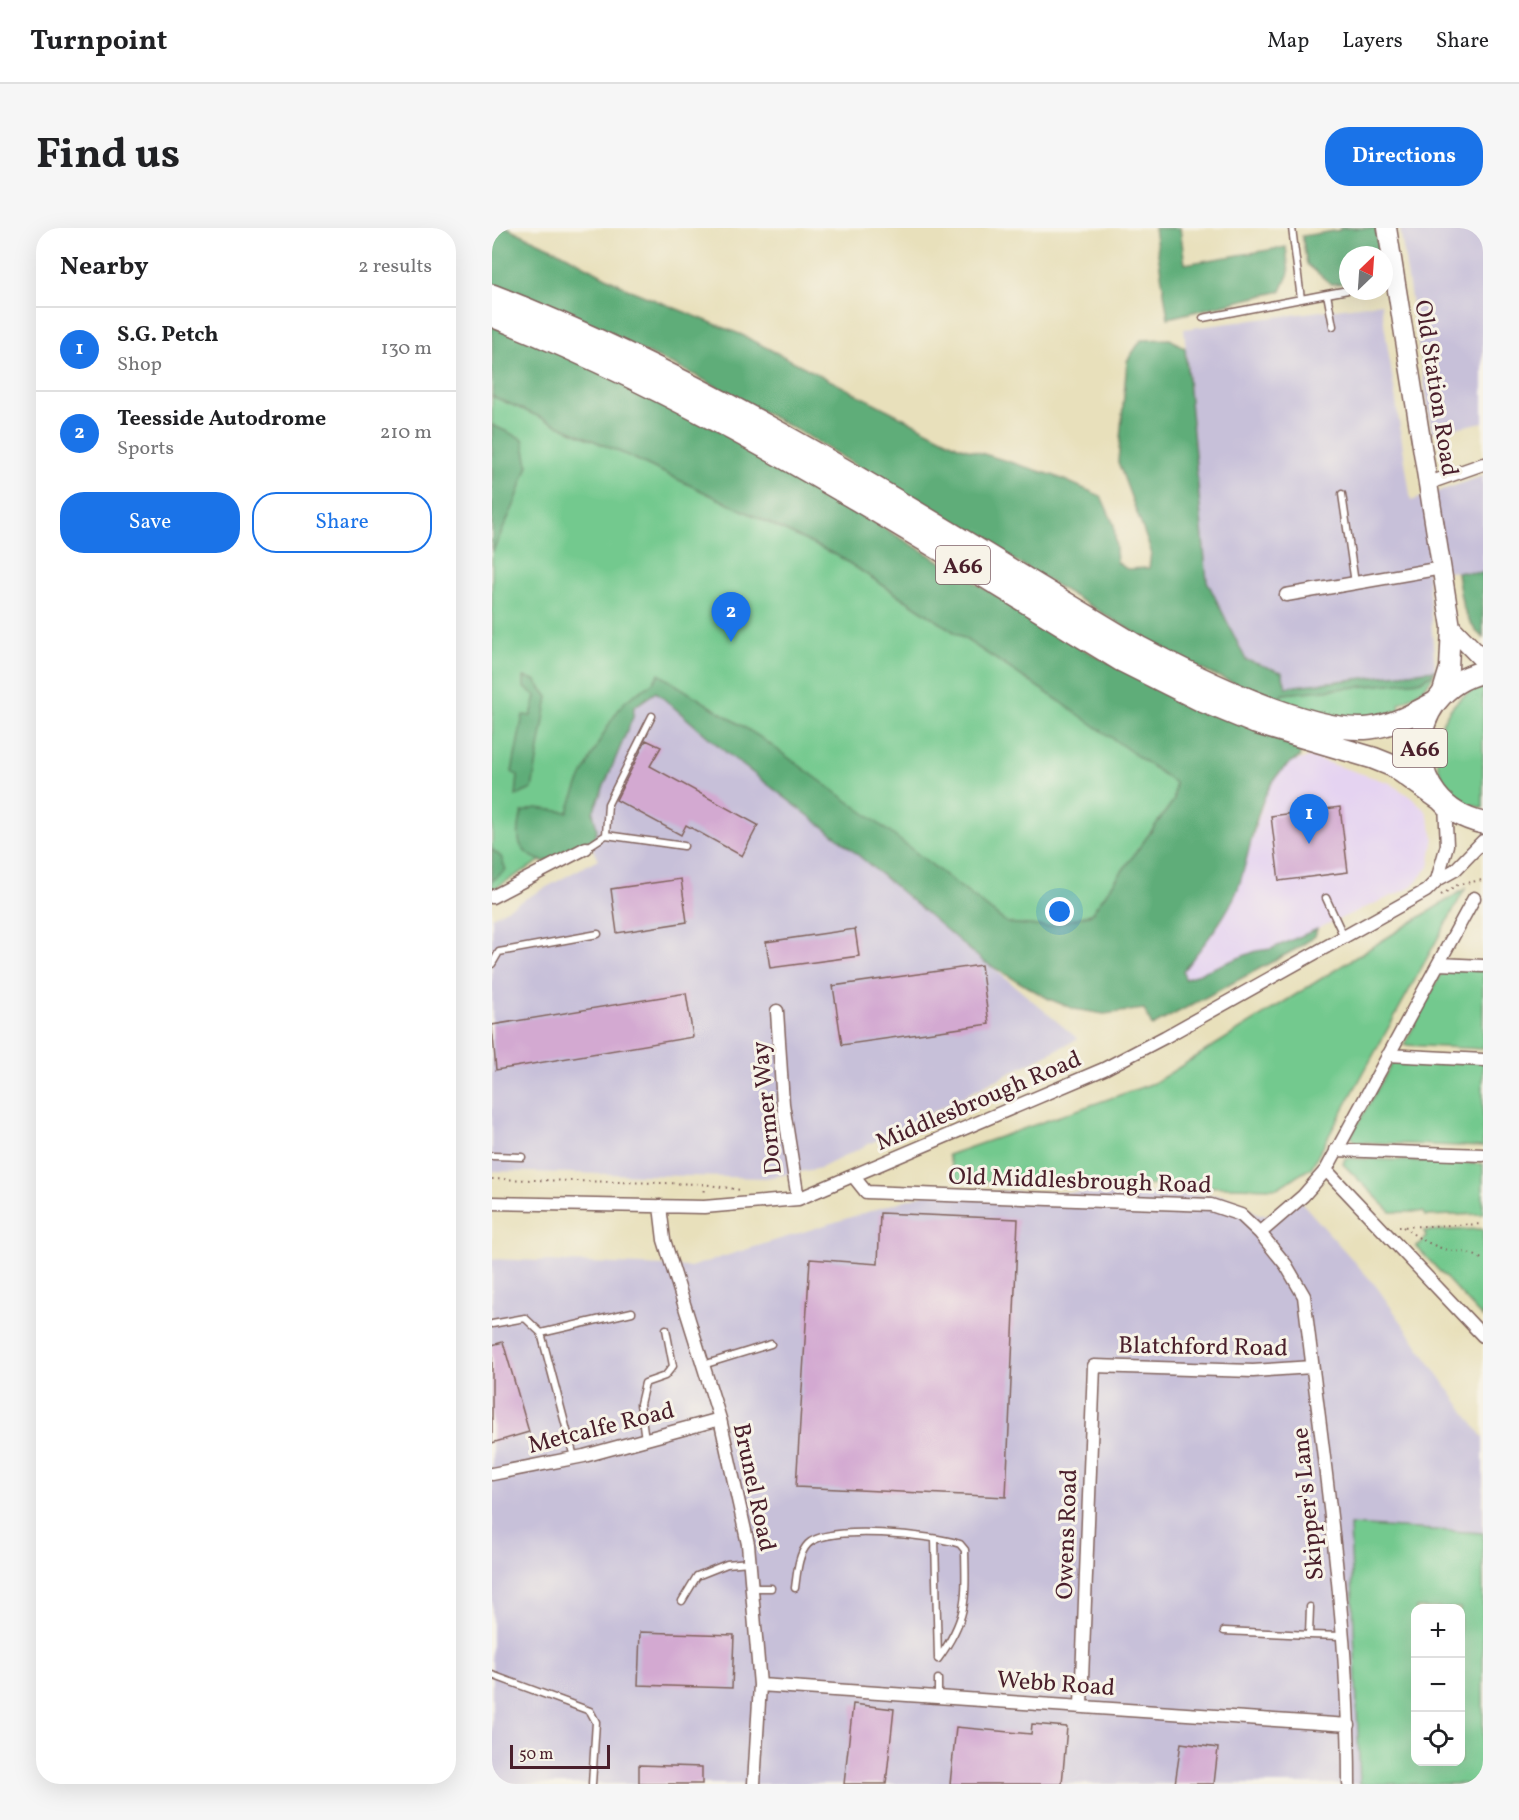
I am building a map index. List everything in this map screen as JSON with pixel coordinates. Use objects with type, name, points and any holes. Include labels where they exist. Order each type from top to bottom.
[{"type":"highway","name":"A66","points":[[492,295],[639,357],[779,430],[1129,641],[1192,675],[1248,699],[1338,726],[1369,728],[1396,722],[1437,699],[1455,683],[1483,672]]},
{"type":"highway","name":"A66","points":[[492,316],[650,386],[757,442],[1120,660],[1161,682],[1255,723],[1393,766],[1471,821],[1483,823]]},
{"type":"highway","name":"A66","points":[[1437,699],[1424,721],[1420,741],[1421,762],[1427,781],[1442,801]]},
{"type":"main road","name":"Old Station Road","points":[[1387,228],[1388,246]]},
{"type":"main road","name":"Old Station Road","points":[[1393,297],[1429,483],[1451,627],[1449,668],[1437,699]]},
{"type":"main road","points":[[1451,627],[1483,660]]},
{"type":"street","points":[[1429,483],[1483,464]]},
{"type":"street","points":[[1286,594],[1442,568]]},
{"type":"street","name":"Middlesbrough Road","points":[[1437,880],[1447,845],[1442,801]]},
{"type":"street","name":"Middlesbrough Road","points":[[492,1203],[704,1207],[798,1199],[1104,1069],[1426,891],[1437,880],[1455,870],[1483,841]]},
{"type":"street","points":[[492,897],[586,848]]},
{"type":"street","points":[[1260,1233],[1303,1196],[1326,1170],[1474,898]]},
{"type":"street","points":[[1438,964],[1483,966]]},
{"type":"street","name":"Dormer Way","points":[[777,1011],[783,1104],[798,1199]]},
{"type":"street","points":[[1388,1055],[1483,1060]]},
{"type":"street","points":[[1336,1150],[1483,1155]]},
{"type":"street","points":[[1326,1170],[1483,1336]]},
{"type":"street","name":"Old Middlesbrough Road","points":[[854,1177],[866,1192],[1211,1204],[1241,1215],[1260,1233]]},
{"type":"street","name":"Brunel Road","points":[[660,1206],[664,1240],[720,1419],[748,1544],[760,1685],[754,1784]]},
{"type":"street","name":"Skipper's Lane","points":[[1260,1233],[1286,1265],[1304,1296],[1333,1528],[1349,1725],[1349,1784]]},
{"type":"street","name":"Blatchford Road","points":[[1094,1365],[1253,1371],[1312,1367]]},
{"type":"street","name":"Owens Road","points":[[1081,1705],[1094,1365]]},
{"type":"street","name":"Metcalfe Road","points":[[492,1473],[574,1458],[720,1419]]},
{"type":"street","name":"Webb Road","points":[[760,1685],[1349,1725]]},
{"type":"lane","points":[[1292,228],[1301,299]]},
{"type":"lane","points":[[1203,318],[1339,292]]},
{"type":"lane","points":[[1327,294],[1333,326]]},
{"type":"lane","points":[[1342,494],[1355,583]]},
{"type":"lane","points":[[606,835],[608,804],[652,716]]},
{"type":"lane","points":[[586,848],[606,835],[684,846]]},
{"type":"lane","points":[[1326,898],[1344,938]]},
{"type":"lane","points":[[492,964],[499,952],[598,934]]},
{"type":"lane","points":[[492,1156],[522,1156]]},
{"type":"lane","points":[[541,1333],[632,1312]]},
{"type":"lane","points":[[492,1324],[525,1318],[541,1333],[574,1458]]},
{"type":"lane","points":[[645,1440],[640,1404],[645,1383],[665,1376],[673,1366],[666,1329]]},
{"type":"lane","points":[[703,1365],[771,1344]]},
{"type":"lane","points":[[795,1588],[801,1555],[808,1544],[819,1537],[866,1532],[935,1539],[960,1544],[965,1550],[966,1605],[959,1626],[938,1659],[935,1539]]},
{"type":"lane","points":[[682,1602],[697,1576],[727,1564],[750,1562]]},
{"type":"lane","points":[[752,1588],[771,1588]]},
{"type":"lane","points":[[1309,1635],[1310,1606]]},
{"type":"lane","points":[[1224,1630],[1342,1636]]},
{"type":"lane","points":[[492,1675],[590,1710],[596,1722],[592,1784]]},
{"type":"lane","points":[[938,1679],[938,1696]]},
{"type":"path","points":[[1426,891],[1437,898],[1459,884],[1483,880]]},
{"type":"path","points":[[492,1179],[703,1184],[750,1192]]},
{"type":"path","points":[[1381,1228],[1483,1224]]},
{"type":"path","points":[[1402,1227],[1417,1237],[1440,1247],[1472,1253],[1483,1260]]},
{"type":"shaded area","points":[[1400,228],[1483,228],[1483,422],[1432,433]]},
{"type":"shaded area","points":[[1381,303],[1411,501],[1483,476],[1483,573],[1427,567],[1435,670],[1286,687],[1282,672],[1246,660],[1207,581],[1184,329]]},
{"type":"shaded area","points":[[651,687],[728,754],[838,838],[1078,1039],[821,1168],[766,1178],[492,1171],[492,917],[598,859],[584,833],[627,700]]},
{"type":"shaded area","points":[[1310,757],[1390,783],[1415,800],[1426,811],[1434,837],[1429,867],[1410,888],[1271,949],[1256,951],[1185,979],[1183,971],[1221,922],[1237,889],[1273,777],[1289,763]]},
{"type":"shaded area","points":[[938,1190],[1222,1195],[1237,1200],[1259,1215],[1268,1215],[1295,1195],[1376,1286],[1483,1438],[1483,1533],[1350,1525],[1360,1784],[492,1784],[492,1259],[690,1267]]},
{"type":"green space","points":[[492,228],[508,228],[562,253],[630,290],[742,335],[958,446],[1055,476],[1101,496],[1114,525],[1117,562],[1127,569],[1149,568],[1151,551],[1118,462],[1127,361],[1141,340],[1170,339],[1185,348],[1207,581],[1246,660],[1282,672],[1286,687],[1435,670],[1421,681],[1283,694],[1278,700],[1209,673],[1152,643],[804,434],[695,375],[542,305],[492,285]]},
{"type":"green space","points":[[1154,228],[1180,228],[1185,264],[1286,247],[1289,273],[1281,291],[1168,318]]},
{"type":"green space","points":[[1340,228],[1376,228],[1378,246],[1339,246],[1339,284],[1331,284],[1307,264],[1302,236],[1340,230]]},
{"type":"green space","points":[[492,325],[556,351],[719,430],[1079,647],[1166,692],[1302,746],[1299,758],[1284,768],[1264,798],[1237,891],[1219,923],[1183,971],[1185,979],[1256,951],[1271,949],[1317,929],[1315,936],[1298,948],[1152,1026],[1144,1009],[1104,1014],[1074,1009],[1049,999],[984,962],[838,838],[728,754],[656,692],[634,707],[633,717],[593,812],[597,830],[594,838],[545,862],[528,854],[520,844],[519,837],[522,812],[536,808],[568,812],[585,770],[611,721],[627,700],[648,687],[659,674],[760,737],[866,814],[1007,923],[1048,927],[1091,914],[1174,800],[1175,783],[1061,702],[840,557],[631,457],[492,396]]},
{"type":"green space","points":[[492,396],[631,457],[840,557],[1061,702],[1176,782],[1174,800],[1091,914],[1048,927],[1007,923],[651,687],[627,700],[572,842],[492,890]]},
{"type":"green space","points":[[492,425],[523,439],[528,465],[515,503],[492,553]]},
{"type":"green space","points":[[1457,572],[1483,573],[1483,638],[1467,616],[1461,599]]},
{"type":"green space","points":[[1435,670],[1426,686],[1399,704],[1400,710],[1367,719],[1335,718],[1278,700],[1283,694],[1431,675]]},
{"type":"green space","points":[[524,677],[535,680],[548,697],[532,789],[516,796],[518,776],[512,772],[523,715],[531,716],[536,696],[524,687]]},
{"type":"green space","points":[[1483,686],[1483,808],[1462,800],[1447,786],[1439,769],[1436,749],[1440,730],[1449,711],[1463,696]]},
{"type":"green space","points":[[492,849],[501,857],[506,870],[492,881]]},
{"type":"green space","points":[[1465,889],[1311,1168],[1277,1188],[957,1181],[948,1155],[1154,1083]]},
{"type":"green space","points":[[1444,968],[1483,970],[1483,1049],[1404,1045]]},
{"type":"green space","points":[[1395,1058],[1483,1062],[1483,1147],[1355,1142],[1351,1136]]},
{"type":"green space","points":[[1345,1158],[1483,1164],[1483,1214],[1425,1216],[1423,1212],[1391,1212],[1343,1164]]},
{"type":"green space","points":[[1483,1229],[1483,1318],[1416,1246],[1421,1244],[1426,1236],[1424,1231]]},
{"type":"green space","points":[[1350,1525],[1483,1533],[1483,1784],[1360,1784]]},
{"type":"building","points":[[646,740],[661,747],[650,766],[758,825],[742,856],[686,825],[681,835],[616,800]]},
{"type":"building","points":[[1340,807],[1348,872],[1279,881],[1271,816]]},
{"type":"building","points":[[681,879],[687,922],[617,933],[611,889]]},
{"type":"building","points":[[855,929],[859,956],[770,968],[766,942]]},
{"type":"building","points":[[981,965],[989,1024],[842,1045],[833,986]]},
{"type":"building","points":[[686,993],[693,1037],[496,1070],[492,1025]]},
{"type":"building","points":[[880,1213],[1018,1219],[1006,1497],[796,1487],[810,1259],[878,1264]]},
{"type":"building","points":[[503,1342],[529,1432],[492,1443],[492,1345]]},
{"type":"building","points":[[640,1632],[734,1635],[732,1688],[638,1685]]},
{"type":"building","points":[[853,1704],[894,1709],[886,1784],[844,1784]]},
{"type":"building","points":[[1032,1724],[1067,1727],[1062,1784],[950,1784],[956,1727],[1031,1734]]},
{"type":"building","points":[[1181,1743],[1218,1748],[1214,1784],[1175,1784]]},
{"type":"building","points":[[639,1765],[702,1767],[702,1784],[639,1784]]},
{"type":"place","name":"Teesside Autodrome","points":[[731,642]]},
{"type":"place","name":"S.G. Petch","points":[[1309,844]]}]
